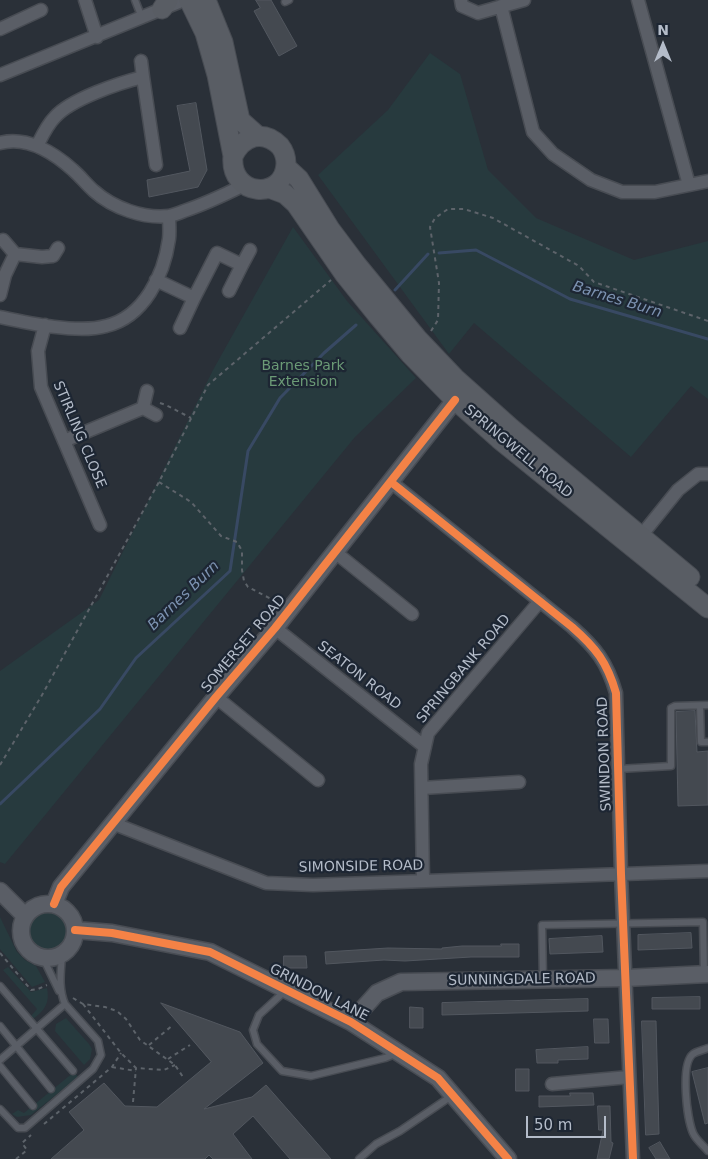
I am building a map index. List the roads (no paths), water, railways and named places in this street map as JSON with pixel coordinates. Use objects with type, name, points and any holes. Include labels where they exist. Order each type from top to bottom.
[{"type":"main road","points":[[189,0],[207,39],[233,156],[232,165],[235,174],[244,185]]},
{"type":"main road","name":"SPRINGWELL ROAD","points":[[206,0],[223,42],[240,120],[258,136],[273,140],[282,148],[286,159],[286,167],[298,179],[330,229],[461,394]]},
{"type":"main road","points":[[233,156],[242,143],[258,136]]},
{"type":"main road","points":[[269,188],[279,182],[286,167]]},
{"type":"main road","name":"SPRINGWELL ROAD","points":[[244,185],[255,190],[269,188],[285,194],[296,204],[342,270],[410,354],[461,394],[510,428],[637,541],[708,608]]},
{"type":"main road","name":"SPRINGWELL ROAD","points":[[637,541],[708,592]]},
{"type":"street","points":[[85,0],[97,36]]},
{"type":"street","points":[[0,74],[142,18],[165,5],[184,0]]},
{"type":"street","points":[[461,0],[462,6],[478,13],[524,0]]},
{"type":"street","points":[[638,0],[689,185]]},
{"type":"street","points":[[501,6],[533,132],[553,154],[591,180],[622,192],[655,192],[708,181]]},
{"type":"street","points":[[0,29],[41,10]]},
{"type":"street","points":[[140,61],[156,165]]},
{"type":"street","points":[[37,146],[46,128],[68,106],[127,81],[143,77]]},
{"type":"street","points":[[0,143],[9,140],[37,146],[72,169],[95,192],[112,204],[144,215],[169,216],[208,204],[244,185]]},
{"type":"street","points":[[0,317],[81,329],[106,326],[129,315],[145,301],[156,280],[169,239],[169,216]]},
{"type":"street","points":[[3,240],[14,254],[53,256],[58,248]]},
{"type":"street","points":[[229,291],[250,250]]},
{"type":"street","points":[[180,328],[217,252],[242,265]]},
{"type":"street","points":[[0,296],[5,275],[14,254]]},
{"type":"street","points":[[156,280],[194,298]]},
{"type":"street","name":"STIRLING CLOSE","points":[[45,325],[38,351],[41,387],[100,525]]},
{"type":"street","name":"SOMERSET ROAD","points":[[54,904],[61,887],[112,823],[275,628],[461,394]]},
{"type":"street","points":[[64,441],[145,400],[156,415]]},
{"type":"street","points":[[637,541],[678,490],[698,474],[708,474]]},
{"type":"street","name":"SWINDON ROAD","points":[[391,482],[592,644],[609,671],[616,693],[622,923],[633,1159]]},
{"type":"street","points":[[336,552],[412,614]]},
{"type":"street","name":"SPRINGBANK ROAD","points":[[423,881],[421,764],[428,733],[540,601]]},
{"type":"street","name":"SEATON ROAD","points":[[275,628],[425,747]]},
{"type":"street","points":[[216,697],[318,780]]},
{"type":"street","points":[[422,788],[519,782]]},
{"type":"street","name":"SIMONSIDE ROAD","points":[[112,823],[266,883],[313,885],[708,870]]},
{"type":"street","points":[[0,891],[25,916]]},
{"type":"street","points":[[54,904],[66,910],[73,920],[75,930],[74,941],[62,955],[53,958],[43,958],[32,954],[24,945],[20,934],[21,924],[25,916],[33,908],[40,905],[54,904]]},
{"type":"street","name":"GRINDON LANE","points":[[75,930],[112,933],[210,952],[351,1022],[438,1078],[508,1159]]},
{"type":"street","name":"SUNNINGDALE ROAD","points":[[351,1022],[377,993],[401,982],[625,978],[706,974]]},
{"type":"street","points":[[552,1084],[629,1077]]},
{"type":"lane","points":[[135,0],[142,18]]},
{"type":"lane","points":[[618,769],[671,766],[671,708],[675,706],[708,705]]},
{"type":"lane","points":[[700,706],[701,742],[708,742]]},
{"type":"lane","points":[[543,979],[542,925],[703,922],[706,974]]},
{"type":"lane","points":[[62,955],[60,980],[62,996]]},
{"type":"lane","points":[[0,1109],[18,1128],[25,1128],[93,1069],[101,1055],[98,1041],[65,1004],[43,958]]},
{"type":"lane","points":[[0,986],[73,1071]]},
{"type":"lane","points":[[286,990],[259,1015],[252,1030],[257,1044],[282,1071],[300,1075],[319,1075],[385,1058],[398,1052]]},
{"type":"lane","points":[[0,1060],[65,1004]]},
{"type":"lane","points":[[0,1026],[51,1089]]},
{"type":"lane","points":[[708,1048],[694,1053],[689,1060],[686,1084],[687,1117],[694,1135],[708,1151]]},
{"type":"lane","points":[[0,1066],[33,1106]]},
{"type":"lane","points":[[359,1159],[376,1144],[400,1131],[453,1096]]},
{"type":"waterway","name":"Barnes Burn","points":[[439,253],[476,250],[570,299],[708,339]]},
{"type":"waterway","points":[[395,290],[428,254]]},
{"type":"waterway","name":"Barnes Burn","points":[[0,804],[100,709],[136,658],[230,571],[248,451],[280,398],[324,353],[356,325]]},
{"type":"park label","name":"Barnes Park Extension","points":[[303,374]]}]
